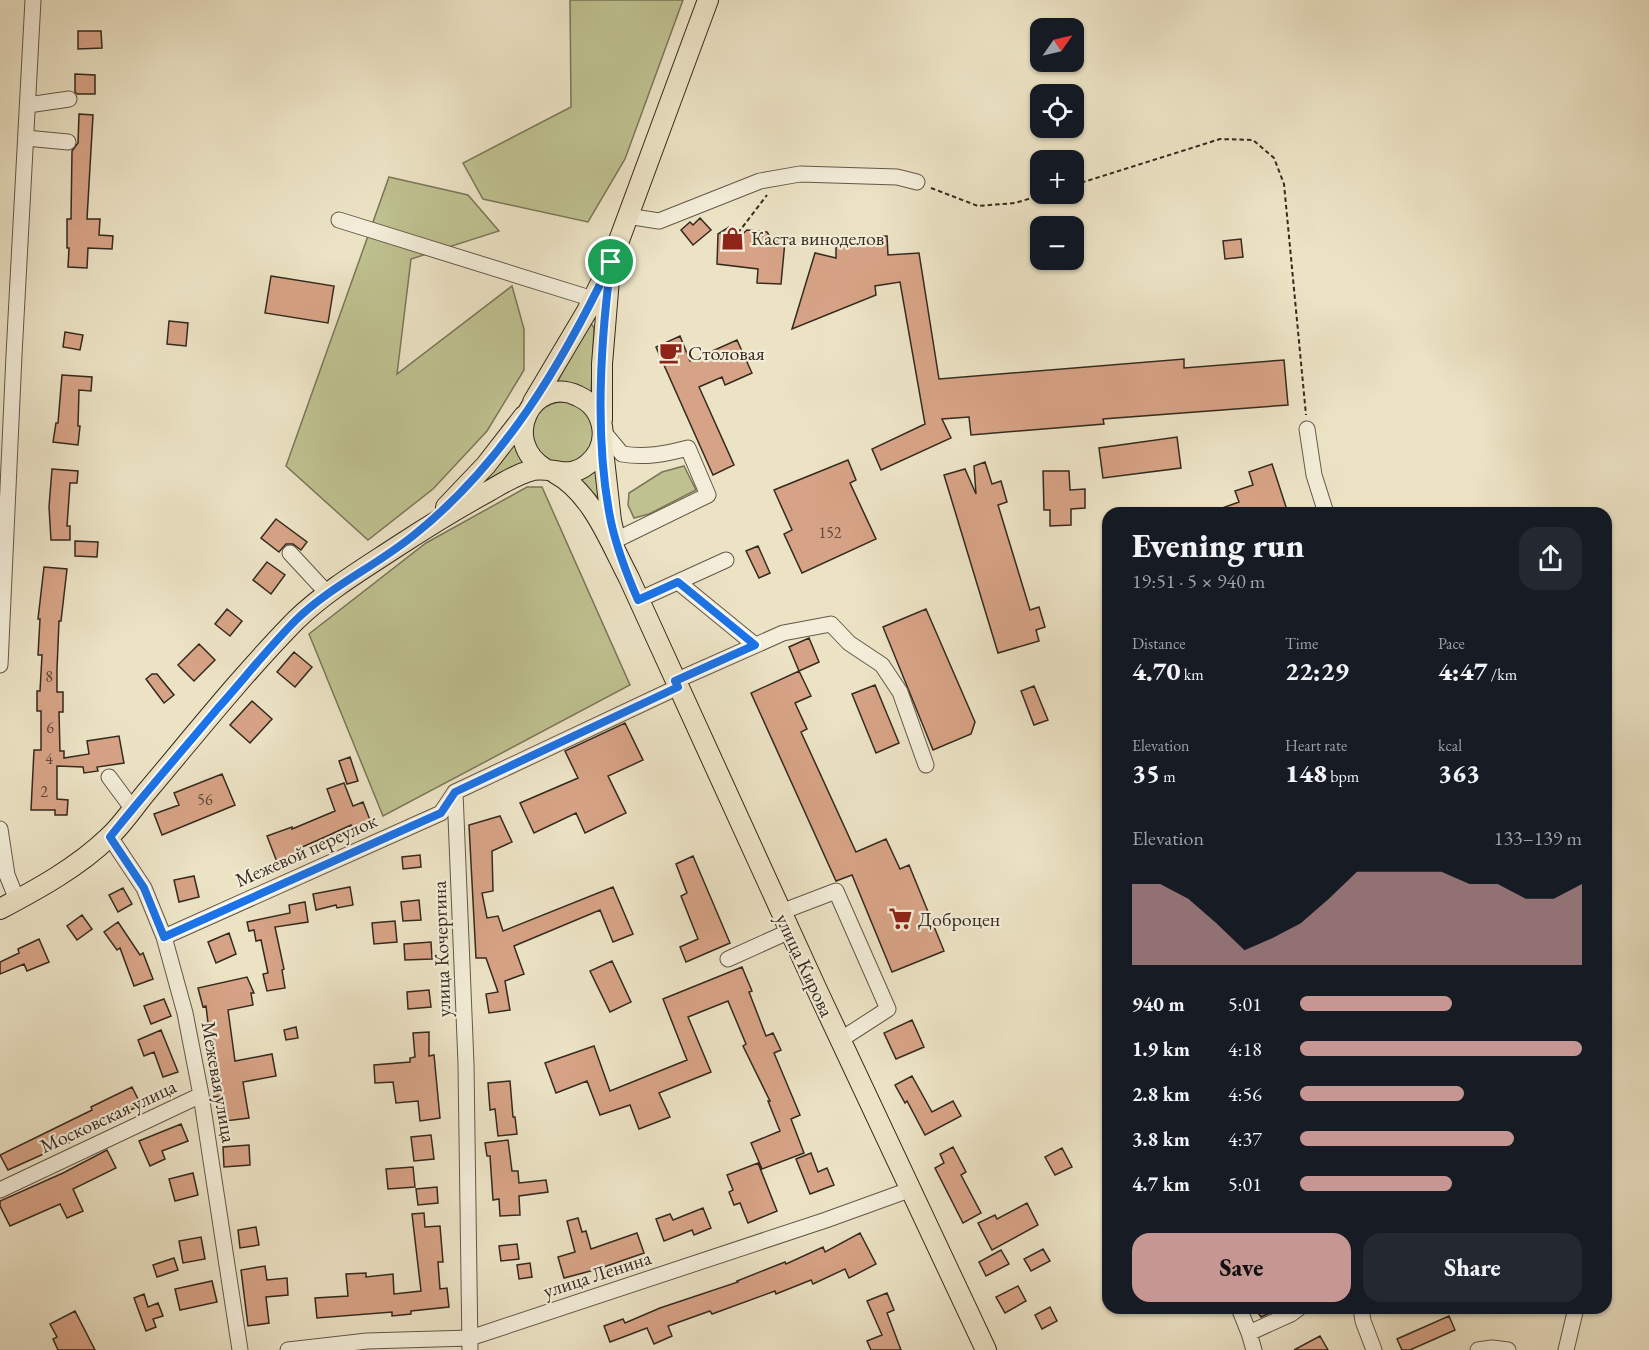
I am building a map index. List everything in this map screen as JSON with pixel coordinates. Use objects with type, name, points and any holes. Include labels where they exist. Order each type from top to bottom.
[{"type":"main road","points":[[629,578],[599,521],[574,487],[537,464],[528,454],[523,442],[522,427],[528,411],[593,299],[611,262],[708,0]]},
{"type":"main road","points":[[611,262],[605,309],[602,364],[602,430],[606,488],[616,540],[629,578]]},
{"type":"main road","points":[[9,905],[52,880],[110,837],[132,808],[260,659],[297,619],[328,594],[412,537],[522,473],[578,470],[589,464],[596,455],[602,430],[594,408],[575,394],[561,392],[541,398],[458,496],[412,537]]},
{"type":"main road","name":"улица Кирова","points":[[629,578],[909,1190],[986,1350]]},
{"type":"street","points":[[0,665],[33,0]]},
{"type":"street","points":[[28,105],[69,99]]},
{"type":"street","points":[[26,138],[68,142]]},
{"type":"street","points":[[627,216],[659,221],[760,181],[800,174],[897,177],[917,182]]},
{"type":"street","points":[[339,220],[593,299]]},
{"type":"street","points":[[1307,429],[1314,476],[1324,507]]},
{"type":"street","points":[[602,430],[622,454],[638,457],[667,454],[688,448],[708,495],[616,540]]},
{"type":"street","points":[[290,553],[328,594]]},
{"type":"street","points":[[638,600],[726,560]]},
{"type":"street","points":[[678,582],[755,645]]},
{"type":"street","points":[[455,792],[755,645],[783,633],[831,624],[849,643],[882,664],[900,692],[926,765]]},
{"type":"street","points":[[109,777],[132,808]]},
{"type":"street","name":"Межевой переулок","points":[[164,937],[441,813],[455,792]]},
{"type":"street","name":"улица Кочергина","points":[[455,792],[466,1064],[470,1344]]},
{"type":"street","points":[[0,830],[9,905]]},
{"type":"street","name":"Межевая улица","points":[[110,837],[144,888],[164,937],[185,1013],[201,1095],[240,1350]]},
{"type":"street","points":[[781,912],[836,891],[888,1009],[840,1040]]},
{"type":"street","points":[[728,959],[790,931]]},
{"type":"street","name":"Московская улица","points":[[0,1190],[201,1095]]},
{"type":"street","name":"улица Ленина","points":[[288,1350],[367,1341],[470,1344],[909,1190]]},
{"type":"street","points":[[1241,1314],[1254,1350]]},
{"type":"street","points":[[1248,1333],[1291,1314]]},
{"type":"street","points":[[1362,1314],[1374,1350]]},
{"type":"street","points":[[1566,1350],[1575,1314]]},
{"type":"street","points":[[1481,1350],[1508,1350]]},
{"type":"path","points":[[1084,182],[1220,139],[1253,140],[1274,158],[1284,184],[1307,429]]},
{"type":"path","points":[[738,233],[772,187],[771,179]]},
{"type":"path","points":[[917,182],[978,206],[1015,203],[1030,198]]},
{"type":"green space","points":[[570,0],[683,0],[625,159],[588,222],[483,199],[463,163],[571,107]]},
{"type":"green space","points":[[389,177],[468,195],[499,231],[411,259],[397,374],[512,286],[524,329],[524,370],[487,431],[433,489],[368,540],[286,466]]},
{"type":"green space","points":[[591,323],[594,328],[591,396],[556,385],[586,326]]},
{"type":"green space","points":[[557,402],[569,402],[585,411],[592,421],[594,433],[592,445],[585,455],[569,464],[557,464],[546,459],[537,450],[532,439],[532,427],[537,416],[546,407]]},
{"type":"green space","points":[[517,436],[529,466],[479,485]]},
{"type":"green space","points":[[684,466],[696,490],[649,514],[634,518],[628,505],[629,493],[662,472]]},
{"type":"green space","points":[[595,467],[599,498],[574,478]]},
{"type":"green space","points":[[527,487],[542,487],[630,685],[383,816],[309,634],[426,543]]},
{"type":"building","points":[[78,31],[101,31],[102,48],[78,49]]},
{"type":"building","points":[[75,74],[95,75],[95,94],[75,92]]},
{"type":"building","points":[[79,114],[93,115],[87,219],[100,219],[99,235],[113,236],[112,249],[88,248],[87,268],[68,267],[69,248],[67,248],[67,219],[71,219],[72,151],[78,143]]},
{"type":"building","points":[[700,218],[711,230],[693,245],[681,230],[690,222],[693,225]]},
{"type":"building","points":[[729,227],[738,238],[747,230],[767,232],[773,241],[785,241],[781,284],[757,283],[758,269],[717,264],[718,234]]},
{"type":"building","points":[[887,236],[888,255],[919,253],[939,379],[1184,359],[1184,368],[1284,360],[1288,405],[1103,419],[1104,424],[971,435],[969,417],[942,419],[951,438],[881,470],[872,449],[925,424],[900,282],[875,286],[876,295],[792,329],[815,253],[836,258],[836,238]]},
{"type":"building","points":[[1241,239],[1243,257],[1225,259],[1223,241]]},
{"type":"building","points":[[271,276],[334,286],[328,323],[265,313]]},
{"type":"building","points":[[169,321],[188,323],[186,346],[167,344]]},
{"type":"building","points":[[65,332],[83,335],[80,350],[63,347]]},
{"type":"building","points":[[680,336],[690,361],[737,340],[752,373],[725,385],[722,377],[699,387],[734,465],[713,475],[656,347]]},
{"type":"building","points":[[62,375],[92,377],[91,391],[79,390],[78,445],[53,442],[56,423],[58,423]]},
{"type":"building","points":[[1177,437],[1181,468],[1103,478],[1099,448]]},
{"type":"building","points":[[848,460],[856,480],[850,483],[876,539],[802,573],[784,534],[792,530],[774,490]]},
{"type":"building","points":[[985,462],[992,484],[1001,481],[1007,502],[998,505],[1030,610],[1039,607],[1045,627],[1036,630],[1039,641],[998,653],[944,475],[965,469],[976,494],[974,466]]},
{"type":"building","points":[[1272,464],[1286,507],[1225,507],[1239,502],[1235,491],[1253,485],[1249,472]]},
{"type":"building","points":[[52,469],[78,471],[77,483],[70,483],[67,526],[70,526],[70,540],[51,540],[49,507]]},
{"type":"building","points":[[1043,471],[1069,471],[1070,490],[1085,489],[1085,508],[1071,509],[1071,525],[1050,526],[1050,510],[1044,510]]},
{"type":"building","points":[[276,519],[307,542],[301,550],[293,544],[286,544],[279,552],[261,538]]},
{"type":"building","points":[[75,541],[98,542],[97,557],[75,556]]},
{"type":"building","points":[[758,546],[770,573],[759,578],[746,551]]},
{"type":"building","points":[[267,562],[285,575],[271,594],[253,580]]},
{"type":"building","points":[[44,567],[67,569],[61,621],[59,621],[57,669],[57,692],[63,692],[63,712],[59,712],[60,751],[64,751],[64,758],[89,754],[87,741],[119,736],[124,763],[97,767],[98,771],[84,773],[83,767],[57,766],[57,799],[68,800],[67,815],[55,815],[55,810],[31,810],[34,750],[41,750],[41,711],[37,711],[37,691],[40,691],[42,655],[38,655],[40,619],[38,619]]},
{"type":"building","points":[[227,609],[242,621],[230,636],[215,624]]},
{"type":"building","points":[[926,609],[975,722],[971,734],[933,750],[883,627]]},
{"type":"building","points":[[809,638],[819,662],[799,671],[789,647]]},
{"type":"building","points":[[199,644],[215,660],[194,681],[178,665]]},
{"type":"building","points":[[294,652],[312,667],[295,687],[277,672]]},
{"type":"building","points":[[799,671],[811,696],[795,703],[807,729],[801,732],[856,852],[886,839],[900,869],[909,865],[944,951],[892,972],[852,875],[836,881],[751,693]]},
{"type":"building","points":[[152,674],[157,674],[174,695],[164,703],[146,679]]},
{"type":"building","points":[[875,685],[899,743],[876,753],[852,694]]},
{"type":"building","points":[[1034,686],[1048,720],[1034,725],[1021,691]]},
{"type":"building","points":[[252,701],[272,719],[250,743],[230,725]]},
{"type":"building","points":[[625,723],[643,760],[608,776],[626,813],[585,833],[576,813],[534,833],[520,803],[578,778],[565,751]]},
{"type":"building","points":[[350,757],[358,781],[347,784],[339,761]]},
{"type":"building","points":[[222,774],[235,805],[162,835],[154,814],[179,805],[174,793]]},
{"type":"building","points":[[344,783],[353,806],[363,802],[370,820],[353,828],[351,825],[300,848],[301,852],[277,862],[267,836],[292,827],[292,829],[335,811],[327,789]]},
{"type":"building","points":[[500,816],[512,842],[492,851],[493,891],[482,893],[487,918],[498,916],[503,931],[613,887],[633,934],[613,942],[600,910],[514,946],[524,974],[505,981],[510,1010],[489,1013],[486,994],[498,992],[486,958],[476,958],[469,825]]},
{"type":"building","points":[[420,855],[421,867],[403,869],[402,857]]},
{"type":"building","points":[[693,856],[730,943],[686,962],[680,947],[698,939],[681,896],[687,893],[676,864]]},
{"type":"building","points":[[194,876],[199,897],[179,902],[174,880]]},
{"type":"building","points":[[350,887],[353,905],[337,908],[336,905],[316,910],[313,894]]},
{"type":"building","points":[[123,888],[132,904],[118,912],[109,895]]},
{"type":"building","points":[[419,900],[421,920],[403,921],[401,902]]},
{"type":"building","points":[[305,902],[308,922],[275,927],[284,969],[282,970],[285,988],[267,991],[263,974],[268,973],[261,940],[256,941],[254,930],[249,931],[247,922],[290,913],[289,905]]},
{"type":"building","points":[[82,915],[92,929],[77,940],[67,926]]},
{"type":"building","points":[[395,921],[397,942],[374,944],[372,923]]},
{"type":"building","points":[[118,922],[140,955],[143,953],[153,979],[134,986],[120,948],[117,950],[104,932]]},
{"type":"building","points":[[229,933],[236,954],[216,963],[208,942]]},
{"type":"building","points":[[39,939],[49,962],[27,971],[24,964],[0,974],[0,962],[19,953],[18,949]]},
{"type":"building","points":[[431,942],[432,959],[405,960],[404,944]]},
{"type":"building","points":[[612,961],[631,1002],[610,1012],[590,971]]},
{"type":"building","points":[[742,967],[766,1036],[773,1033],[781,1050],[774,1053],[800,1115],[791,1119],[804,1153],[762,1169],[751,1143],[780,1131],[768,1101],[770,1101],[743,1046],[746,1044],[728,1001],[688,1017],[711,1072],[659,1093],[670,1117],[639,1129],[630,1105],[600,1115],[587,1081],[556,1093],[545,1063],[594,1046],[610,1091],[687,1060],[663,999]]},
{"type":"building","points":[[247,977],[254,993],[251,993],[253,1005],[228,1010],[235,1061],[272,1054],[276,1076],[243,1082],[249,1118],[225,1121],[222,1096],[214,1097],[213,1084],[215,1083],[206,1006],[203,1007],[198,988]]},
{"type":"building","points":[[429,990],[431,1007],[408,1009],[407,992]]},
{"type":"building","points":[[164,999],[171,1016],[151,1024],[144,1006]]},
{"type":"building","points":[[912,1020],[924,1047],[896,1059],[884,1033]]},
{"type":"building","points":[[296,1027],[298,1038],[286,1040],[284,1030]]},
{"type":"building","points":[[161,1030],[178,1072],[163,1077],[154,1052],[144,1056],[138,1040]]},
{"type":"building","points":[[429,1032],[429,1056],[434,1055],[440,1118],[420,1121],[418,1101],[396,1103],[393,1082],[375,1083],[374,1065],[410,1062],[410,1058],[415,1057],[413,1033]]},
{"type":"building","points":[[912,1076],[932,1112],[953,1101],[961,1116],[925,1135],[907,1101],[905,1103],[895,1085]]},
{"type":"building","points":[[510,1081],[517,1134],[498,1136],[495,1109],[490,1110],[488,1083]]},
{"type":"building","points":[[132,1087],[141,1105],[87,1131],[88,1134],[8,1170],[0,1155],[92,1110],[91,1107]]},
{"type":"building","points":[[181,1124],[188,1141],[162,1151],[165,1159],[150,1166],[139,1141]]},
{"type":"building","points":[[431,1135],[434,1159],[414,1161],[411,1137]]},
{"type":"building","points":[[508,1140],[512,1171],[518,1171],[519,1183],[546,1180],[548,1192],[519,1196],[520,1215],[500,1216],[499,1199],[493,1200],[490,1156],[487,1156],[485,1143]]},
{"type":"building","points":[[249,1145],[250,1165],[224,1167],[223,1147]]},
{"type":"building","points":[[953,1147],[966,1172],[961,1175],[981,1213],[963,1223],[935,1168],[944,1163],[940,1154]]},
{"type":"building","points":[[1062,1148],[1072,1167],[1055,1175],[1045,1157]]},
{"type":"building","points":[[107,1150],[116,1168],[73,1189],[83,1211],[67,1218],[60,1204],[10,1226],[0,1206],[0,1201],[63,1173]]},
{"type":"building","points":[[811,1153],[818,1172],[827,1168],[834,1185],[810,1194],[796,1159]]},
{"type":"building","points":[[758,1163],[777,1211],[748,1223],[740,1203],[734,1205],[729,1192],[733,1190],[727,1175]]},
{"type":"building","points":[[413,1167],[415,1187],[388,1189],[386,1169]]},
{"type":"building","points":[[193,1173],[198,1195],[175,1201],[169,1179]]},
{"type":"building","points":[[437,1187],[438,1203],[418,1205],[416,1189]]},
{"type":"building","points":[[1027,1203],[1038,1225],[992,1250],[978,1223],[995,1215],[997,1219]]},
{"type":"building","points":[[703,1208],[711,1228],[694,1235],[692,1230],[664,1241],[656,1219],[670,1214],[673,1220]]},
{"type":"building","points":[[424,1213],[425,1227],[440,1226],[443,1262],[438,1262],[440,1289],[447,1288],[449,1307],[411,1311],[411,1314],[392,1316],[392,1312],[317,1318],[315,1298],[348,1296],[346,1274],[366,1273],[366,1277],[393,1274],[394,1294],[421,1291],[412,1214]]},
{"type":"building","points":[[578,1218],[582,1232],[586,1231],[591,1249],[637,1233],[644,1253],[564,1278],[558,1257],[575,1252],[567,1221]]},
{"type":"building","points":[[256,1227],[259,1245],[240,1248],[238,1230]]},
{"type":"building","points":[[860,1233],[876,1264],[849,1278],[845,1269],[813,1284],[811,1280],[776,1294],[775,1291],[712,1314],[710,1311],[668,1326],[672,1336],[654,1344],[647,1328],[610,1342],[604,1326],[623,1319],[625,1323],[660,1308],[738,1282],[785,1262],[786,1264],[823,1247],[825,1252]]},
{"type":"building","points":[[201,1237],[205,1259],[183,1263],[179,1241]]},
{"type":"building","points":[[517,1244],[519,1259],[501,1261],[499,1246]]},
{"type":"building","points":[[1043,1249],[1050,1261],[1031,1271],[1024,1259]]},
{"type":"building","points":[[1001,1250],[1009,1264],[986,1276],[979,1262]]},
{"type":"building","points":[[174,1258],[178,1270],[157,1277],[153,1265]]},
{"type":"building","points":[[530,1263],[532,1277],[519,1279],[517,1265]]},
{"type":"building","points":[[265,1266],[267,1280],[287,1278],[288,1295],[266,1297],[269,1323],[248,1326],[241,1270]]},
{"type":"building","points":[[212,1281],[217,1302],[180,1310],[175,1289]]},
{"type":"building","points":[[1018,1286],[1026,1301],[1005,1313],[996,1297]]},
{"type":"building","points":[[887,1293],[894,1310],[887,1313],[901,1350],[871,1350],[867,1341],[882,1335],[867,1301]]},
{"type":"building","points":[[144,1294],[148,1307],[158,1303],[163,1316],[153,1319],[156,1327],[146,1331],[134,1298]]},
{"type":"building","points":[[1050,1307],[1057,1321],[1042,1329],[1035,1315]]},
{"type":"building","points":[[75,1311],[95,1350],[58,1350],[53,1339],[57,1337],[50,1324]]},
{"type":"building","points":[[1449,1316],[1455,1330],[1410,1350],[1402,1350],[1397,1339]]},
{"type":"building","points":[[1320,1336],[1328,1350],[1294,1350]]},
{"type":"place","name":"Каста виноделов","points":[[733,238]]},
{"type":"place","name":"Столовая","points":[[670,353]]},
{"type":"place","name":"Доброцен","points":[[900,919]]},
{"type":"route","points":[[611,262],[605,309],[602,364],[602,441],[611,521],[629,578],[638,600],[678,582],[755,645],[675,681],[678,687],[455,792],[441,813],[164,937],[144,888],[110,837],[132,808],[297,619],[340,584],[412,537],[458,496],[486,465],[526,415],[587,311],[611,262]]}]
